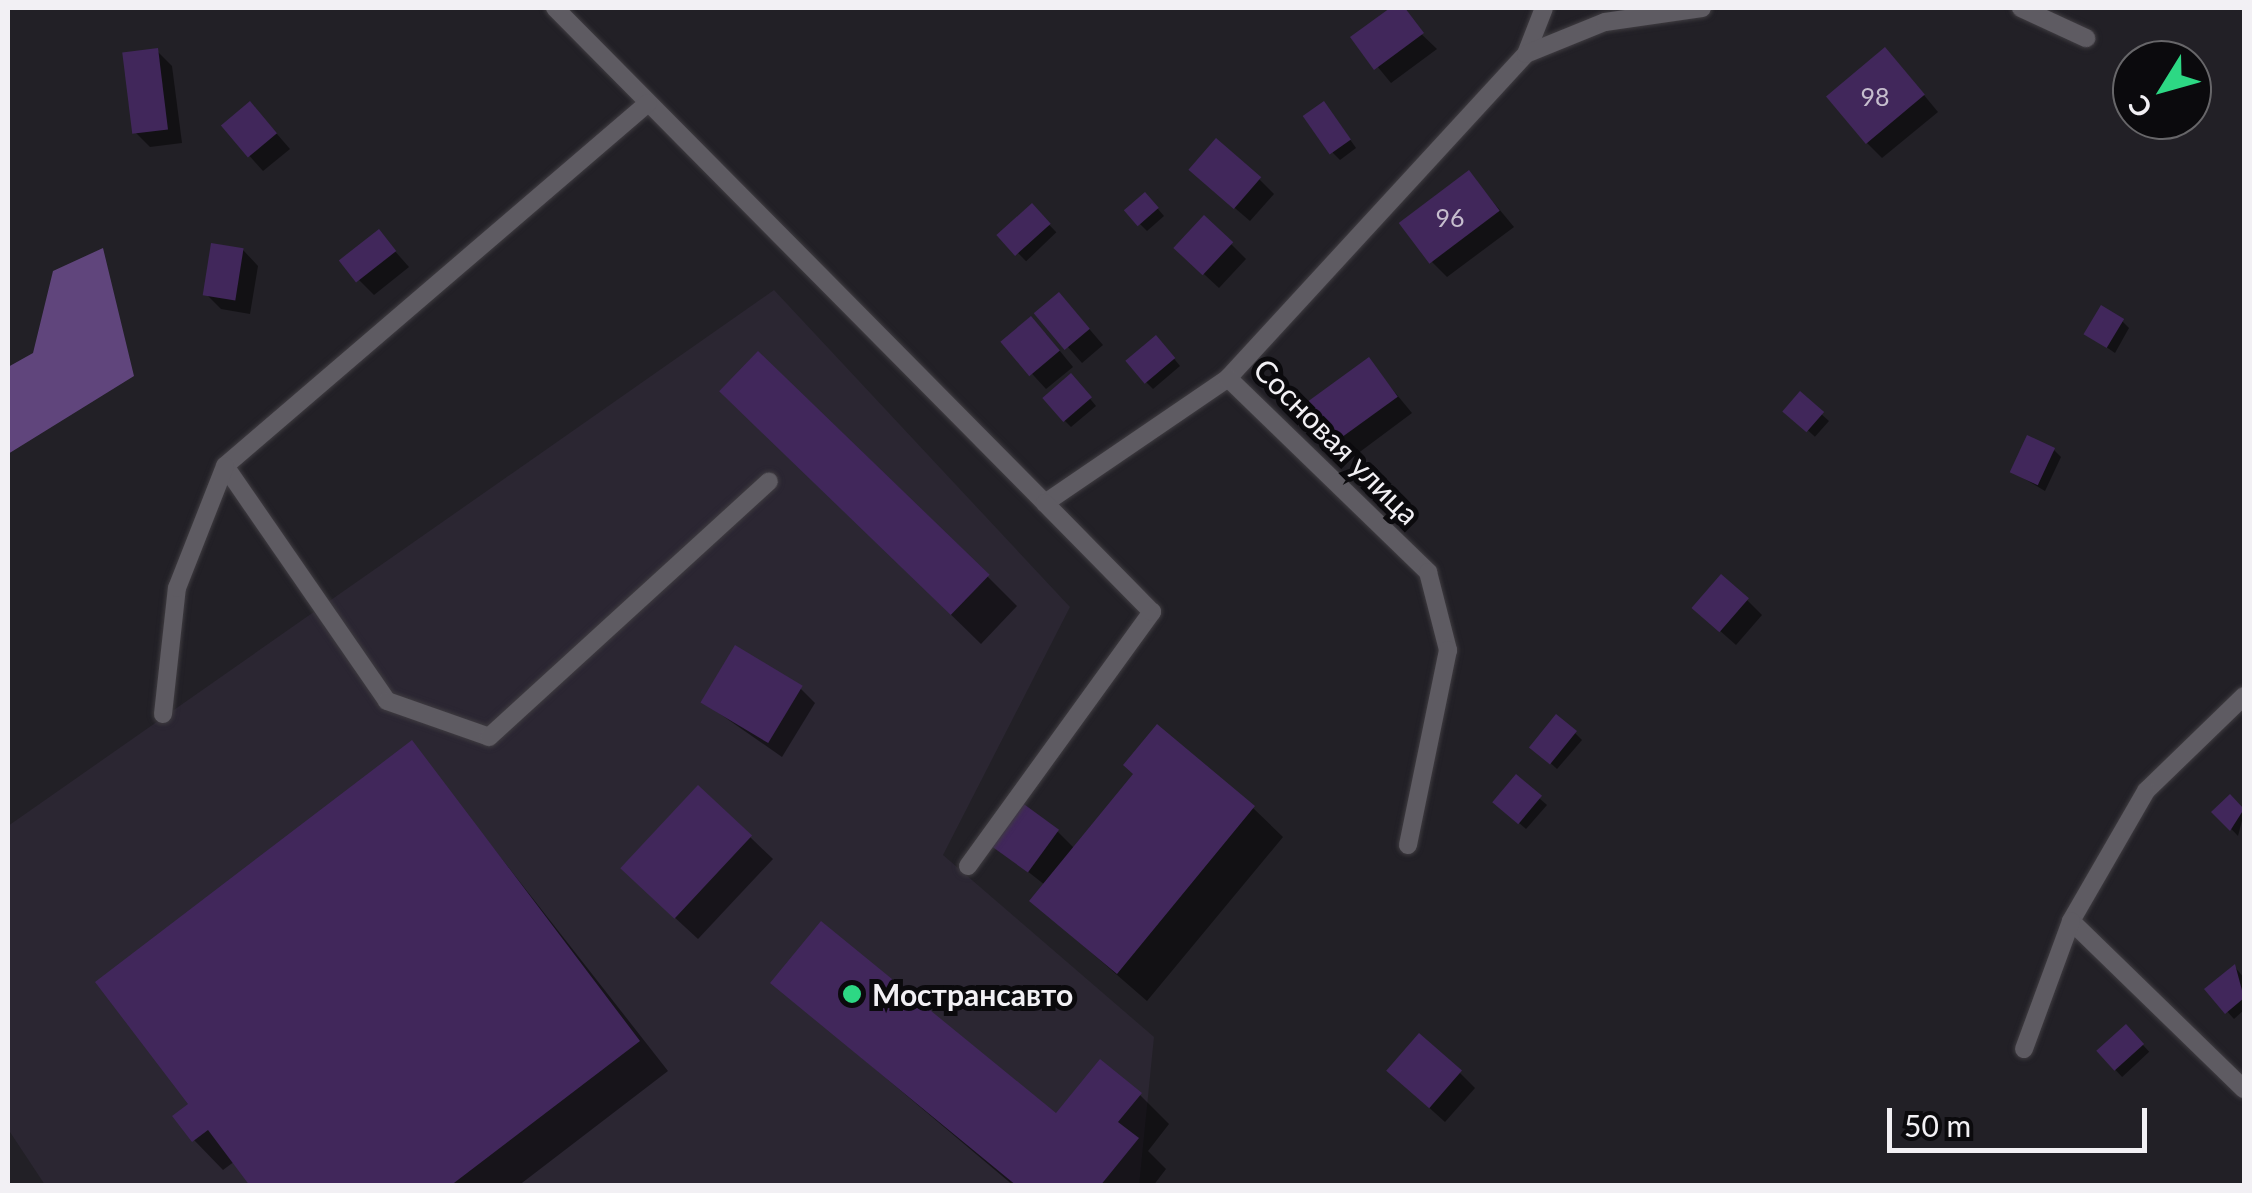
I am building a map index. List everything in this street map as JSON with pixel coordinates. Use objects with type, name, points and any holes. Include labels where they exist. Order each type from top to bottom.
[{"type":"lane","points":[[555,8],[1152,612],[968,866]]},
{"type":"lane","name":"Сосновая улица","points":[[1408,845],[1448,650],[1428,572],[1228,378],[1526,54],[1544,8]]},
{"type":"lane","name":"Сосновая улица","points":[[1526,54],[1605,22],[1702,8]]},
{"type":"lane","points":[[2022,8],[2086,38]]},
{"type":"lane","points":[[163,714],[177,588],[225,466],[648,102]]},
{"type":"lane","points":[[1044,504],[1228,378]]},
{"type":"lane","points":[[225,466],[387,701],[489,737],[769,481]]},
{"type":"lane","points":[[2024,1049],[2071,921],[2146,790],[2244,696]]},
{"type":"lane","points":[[2071,921],[2244,1089]]},
{"type":"shaded area","points":[[103,248],[134,376],[8,454],[8,367],[33,353],[53,271]]},
{"type":"shaded area","points":[[774,290],[1070,607],[943,855],[1154,1037],[1139,1186],[45,1185],[8,1129],[8,826]]},
{"type":"building","points":[[1390,8],[1405,8],[1424,33],[1374,70],[1350,37]]},
{"type":"building","points":[[1885,47],[1925,94],[1866,144],[1826,96]]},
{"type":"building","points":[[158,48],[168,129],[132,134],[122,52]]},
{"type":"building","points":[[250,101],[277,133],[248,158],[221,125]]},
{"type":"building","points":[[1324,101],[1351,140],[1330,154],[1303,116]]},
{"type":"building","points":[[1216,138],[1261,177],[1234,209],[1188,170]]},
{"type":"building","points":[[1469,170],[1500,211],[1429,264],[1399,223]]},
{"type":"building","points":[[1145,192],[1159,208],[1138,226],[1124,210]]},
{"type":"building","points":[[1032,203],[1051,224],[1015,256],[996,235]]},
{"type":"building","points":[[1204,215],[1233,242],[1203,275],[1173,248]]},
{"type":"building","points":[[379,229],[396,251],[356,282],[339,260]]},
{"type":"building","points":[[211,243],[244,248],[235,301],[203,295]]},
{"type":"building","points":[[1059,292],[1090,329],[1065,350],[1034,313]]},
{"type":"building","points":[[2101,305],[2124,319],[2107,348],[2083,334]]},
{"type":"building","points":[[1031,316],[1060,350],[1029,376],[1000,342]]},
{"type":"building","points":[[1156,335],[1175,358],[1145,384],[1125,361]]},
{"type":"building","points":[[758,351],[990,575],[951,615],[719,391]]},
{"type":"building","points":[[1369,357],[1398,397],[1334,443],[1305,403]]},
{"type":"building","points":[[1071,373],[1092,397],[1063,422],[1042,398]]},
{"type":"building","points":[[1800,391],[1824,412],[1806,432],[1782,411]]},
{"type":"building","points":[[2027,435],[2055,448],[2038,485],[2010,472]]},
{"type":"building","points":[[1721,574],[1749,598],[1719,632],[1691,608]]},
{"type":"building","points":[[735,645],[803,686],[768,743],[700,702]]},
{"type":"building","points":[[1556,714],[1577,731],[1550,764],[1529,747]]},
{"type":"building","points":[[1157,724],[1255,806],[1117,974],[1029,901],[1133,774],[1123,765]]},
{"type":"building","points":[[412,740],[640,1041],[450,1186],[250,1186],[208,1130],[192,1142],[172,1116],[188,1104],[95,982]]},
{"type":"building","points":[[1516,774],[1542,796],[1518,824],[1492,802]]},
{"type":"building","points":[[698,785],[752,835],[674,919],[620,868]]},
{"type":"building","points":[[2230,794],[2244,809],[2230,831],[2211,812]]},
{"type":"building","points":[[1021,802],[1059,830],[1028,873],[990,845]]},
{"type":"building","points":[[821,921],[1056,1113],[1100,1059],[1142,1093],[1118,1122],[1139,1138],[1100,1186],[1017,1186],[770,983]]},
{"type":"building","points":[[2235,964],[2244,998],[2225,1014],[2204,989]]},
{"type":"building","points":[[2126,1024],[2144,1044],[2114,1071],[2096,1051]]},
{"type":"building","points":[[1419,1033],[1462,1070],[1429,1108],[1386,1071]]},
{"type":"place","name":"Мострансавто","points":[[852,994]]}]
